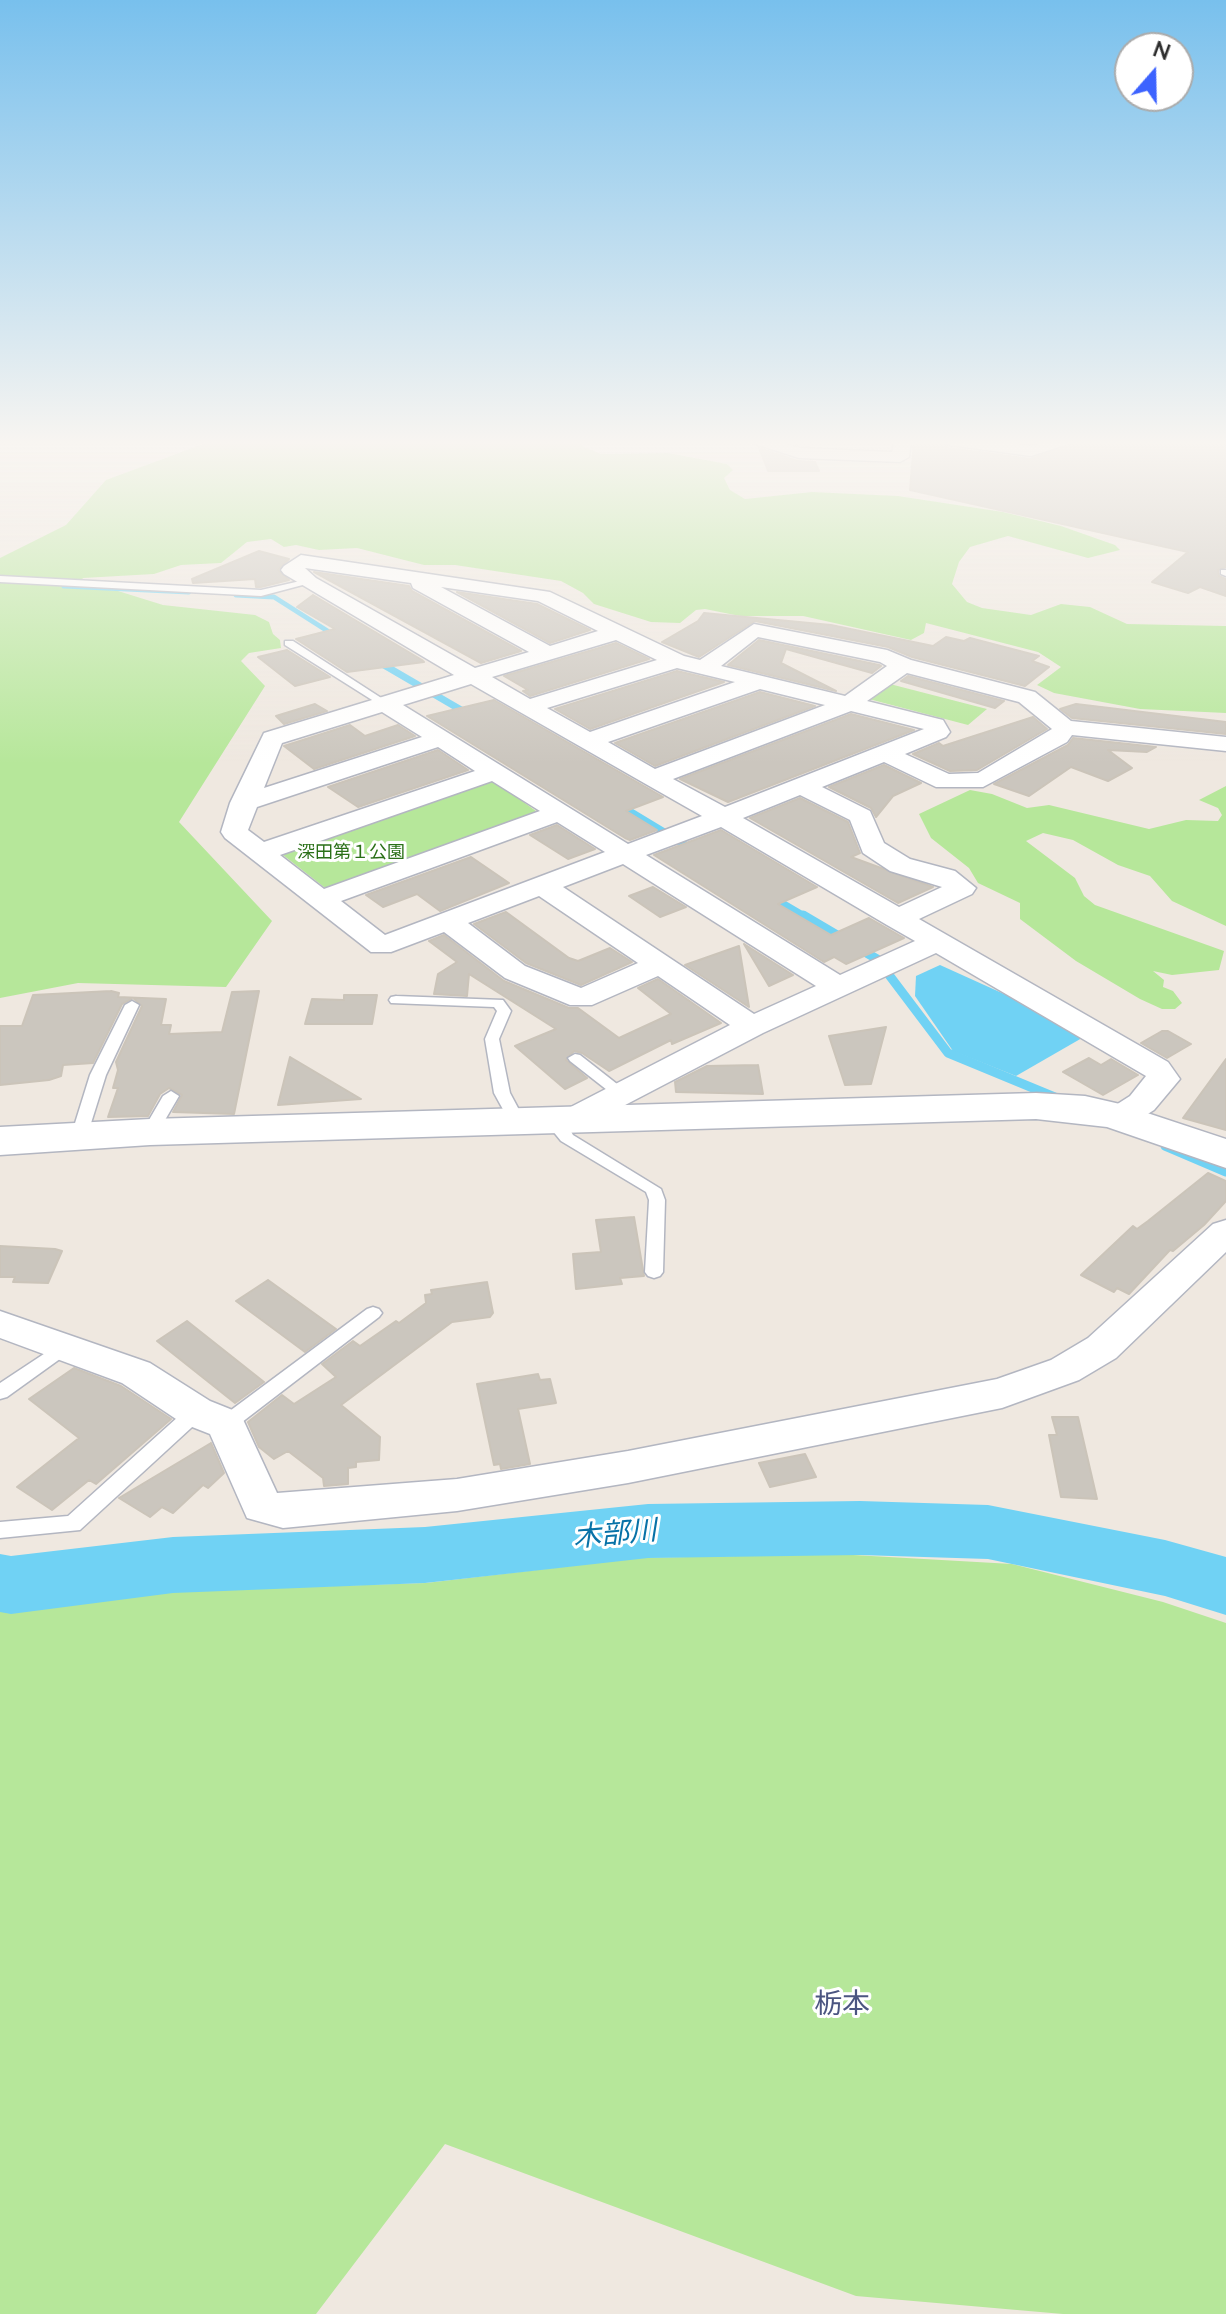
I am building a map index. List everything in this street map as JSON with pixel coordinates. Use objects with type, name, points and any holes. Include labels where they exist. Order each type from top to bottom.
[{"type":"street","points":[[615,633],[547,653],[473,676],[384,703],[272,738],[243,803],[234,832],[381,946],[625,855],[723,817],[938,732],[935,725],[676,661],[543,596],[301,561],[291,570],[473,676],[723,817],[1157,1069],[1164,1079],[1142,1103],[1120,1117]]},
{"type":"street","points":[[425,577],[420,584],[547,653]]},
{"type":"street","points":[[703,669],[754,630],[887,657],[903,665],[1027,697],[1065,728],[1090,727],[1128,735],[1226,744]]},
{"type":"street","points":[[528,707],[676,661]]},
{"type":"street","points":[[653,778],[848,704],[903,665]]},
{"type":"street","points":[[588,741],[758,682]]},
{"type":"street","points":[[384,703],[839,987]]},
{"type":"street","points":[[884,753],[945,782],[983,780],[1059,737],[1065,728]]},
{"type":"street","points":[[243,803],[440,739]]},
{"type":"street","points":[[262,852],[495,772]]},
{"type":"street","points":[[801,786],[861,816],[872,847],[900,865],[945,877],[962,888],[897,919]]},
{"type":"street","points":[[322,899],[559,813]]},
{"type":"street","points":[[543,886],[752,1026]]},
{"type":"street","points":[[448,922],[515,972],[581,999],[658,965]]},
{"type":"street","points":[[549,1120],[621,1094],[752,1026],[936,942]]},
{"type":"street","points":[[0,1141],[150,1132],[1036,1106],[1085,1109],[1120,1117],[1226,1154]]},
{"type":"street","points":[[0,1324],[136,1373],[211,1418],[262,1506],[283,1511],[457,1495],[628,1467],[1002,1393],[1065,1370],[1102,1348],[1226,1232]]},
{"type":"lane","points":[[0,579],[261,593],[309,582]]},
{"type":"lane","points":[[289,643],[384,703]]},
{"type":"lane","points":[[396,1000],[498,1003],[504,1011],[492,1039],[502,1093],[549,1120],[567,1138],[653,1189],[657,1200],[654,1272]]},
{"type":"lane","points":[[79,1136],[98,1075],[132,1005]]},
{"type":"lane","points":[[575,1058],[621,1094]]},
{"type":"lane","points":[[150,1132],[171,1096]]},
{"type":"lane","points":[[0,1530],[73,1524],[211,1418],[373,1313]]},
{"type":"lane","points":[[0,1392],[65,1346]]},
{"type":"green space","points":[[20,548],[240,548],[221,563],[181,565],[154,574],[83,578],[77,586],[118,591],[163,605],[255,615],[269,622],[273,634],[280,640],[281,648],[249,653],[241,661],[265,686],[179,822],[272,921],[226,987],[78,983],[0,998],[0,558]]},
{"type":"green space","points":[[310,548],[969,548],[959,562],[952,584],[967,602],[982,608],[1031,615],[1061,604],[1090,607],[1127,624],[1226,626],[1226,713],[1140,709],[1054,693],[1037,685],[1061,667],[1038,652],[926,623],[924,633],[911,640],[803,616],[740,616],[705,609],[696,610],[680,623],[651,622],[594,604],[583,593],[561,581],[455,565],[424,565],[357,548]]},
{"type":"green space","points":[[1052,548],[1120,550],[1088,558]]},
{"type":"green space","points":[[886,683],[987,709],[968,725],[865,698]]},
{"type":"green space","name":"深田第１公園","points":[[484,780],[496,782],[540,814],[335,889],[324,887],[283,855],[284,850]]},
{"type":"green space","points":[[1226,786],[1226,926],[1172,901],[1150,876],[1118,865],[1073,840],[1043,833],[1026,841],[1075,878],[1084,896],[1095,905],[1224,951],[1219,970],[1172,975],[1153,971],[1164,980],[1163,987],[1173,991],[1182,1003],[1175,1009],[1162,1009],[1140,999],[1076,961],[1020,919],[1020,903],[978,883],[969,868],[931,838],[919,814],[970,790],[992,794],[1027,808],[1049,805],[1149,829],[1186,820],[1218,821],[1222,815],[1218,808],[1199,800]]},
{"type":"green space","points":[[836,1554],[1012,1564],[1163,1602],[1226,1623],[1226,2314],[1063,2314],[856,2296],[445,2144],[316,2314],[0,2314],[0,1607],[149,1592],[426,1583],[638,1558]]},
{"type":"water","points":[[940,965],[1013,998],[1082,1038],[1016,1076],[953,1051],[915,996],[916,976]]},
{"type":"building","points":[[1170,548],[1226,548],[1226,567],[1218,570],[1219,576],[1226,579],[1226,596],[1200,587],[1188,593],[1152,582],[1188,552]]},
{"type":"building","points":[[259,551],[289,559],[278,570],[289,580],[261,587],[256,587],[255,579],[193,583],[192,579]]},
{"type":"building","points":[[314,572],[409,586],[412,591],[521,651],[481,663]]},
{"type":"building","points":[[457,592],[537,604],[590,630],[550,643]]},
{"type":"building","points":[[313,595],[424,662],[347,672],[296,639],[335,629],[297,607]]},
{"type":"building","points":[[704,613],[831,625],[933,646],[946,637],[964,641],[970,638],[1039,656],[1032,661],[1049,667],[1025,686],[912,657],[888,647],[755,621],[699,657],[662,642],[698,621]]},
{"type":"building","points":[[759,640],[881,666],[872,673],[786,649],[781,663],[836,691],[728,665]]},
{"type":"building","points":[[616,643],[649,659],[530,696],[523,691],[528,690],[504,676]]},
{"type":"building","points":[[287,650],[330,677],[295,686],[258,657]]},
{"type":"building","points":[[677,671],[724,682],[590,729],[555,709]]},
{"type":"building","points":[[908,676],[1004,701],[995,708],[901,681]]},
{"type":"building","points":[[760,692],[815,706],[655,766],[615,743]]},
{"type":"building","points":[[494,700],[663,797],[626,811],[657,830],[630,840],[625,838],[427,716]]},
{"type":"building","points":[[315,704],[327,711],[284,724],[276,716]]},
{"type":"building","points":[[1076,704],[1226,722],[1226,734],[1072,718],[1060,709]]},
{"type":"building","points":[[851,714],[914,730],[728,802],[680,779]]},
{"type":"building","points":[[1033,717],[1047,729],[977,770],[950,771],[913,754],[939,743],[943,746]]},
{"type":"building","points":[[350,725],[365,736],[398,725],[415,736],[314,769],[284,746]]},
{"type":"building","points":[[1073,738],[1156,747],[1147,752],[1108,750],[1132,768],[1108,781],[1071,767],[1029,796],[994,784],[1068,745]]},
{"type":"building","points":[[438,750],[468,770],[358,807],[328,787]]},
{"type":"building","points":[[884,765],[921,783],[893,796],[876,817],[871,808],[829,787]]},
{"type":"building","points":[[800,798],[848,822],[860,853],[851,857],[933,887],[898,903],[750,818]]},
{"type":"building","points":[[557,825],[595,849],[568,859],[530,835]]},
{"type":"building","points":[[721,830],[817,887],[778,904],[831,935],[869,918],[904,938],[846,964],[834,957],[824,962],[654,855]]},
{"type":"building","points":[[471,857],[509,883],[440,911],[417,894],[383,907],[366,895]]},
{"type":"building","points":[[653,887],[686,907],[660,917],[629,896]]},
{"type":"building","points":[[506,912],[569,958],[578,961],[610,948],[632,962],[581,985],[526,963],[474,924]]},
{"type":"building","points":[[444,935],[504,981],[569,1008],[578,1008],[619,1038],[671,1014],[638,988],[658,979],[721,1023],[672,1044],[671,1040],[609,1071],[574,1051],[566,1060],[587,1078],[565,1089],[515,1046],[556,1029],[469,974],[467,996],[434,994],[438,974],[457,962],[429,941]]},
{"type":"building","points":[[744,944],[793,975],[769,986]]},
{"type":"building","points":[[739,946],[749,1007],[685,965]]},
{"type":"building","points":[[259,991],[234,1114],[173,1112],[182,1095],[169,1088],[160,1094],[148,1116],[108,1117],[118,1088],[113,1088],[118,1070],[116,1062],[142,1006],[133,998],[122,1004],[93,1063],[63,1065],[61,1076],[49,1080],[0,1085],[0,1026],[22,1026],[33,995],[119,993],[118,997],[166,999],[161,1025],[171,1025],[169,1034],[222,1032],[232,992]]},
{"type":"building","points":[[344,995],[377,995],[372,1024],[305,1024],[312,999],[344,1000]]},
{"type":"building","points":[[886,1027],[871,1084],[845,1085],[829,1036]]},
{"type":"building","points":[[1162,1031],[1168,1031],[1191,1044],[1167,1058],[1141,1043]]},
{"type":"building","points":[[290,1057],[361,1099],[278,1105]]},
{"type":"building","points":[[1089,1058],[1101,1065],[1111,1059],[1138,1075],[1103,1095],[1063,1072]]},
{"type":"building","points":[[1226,1059],[1226,1130],[1183,1118]]},
{"type":"building","points":[[758,1065],[763,1094],[676,1092],[675,1082],[707,1066]]},
{"type":"building","points":[[1208,1173],[1226,1181],[1226,1201],[1204,1225],[1173,1251],[1170,1250],[1129,1294],[1117,1288],[1114,1292],[1081,1275],[1133,1226],[1137,1229]]},
{"type":"building","points":[[634,1217],[644,1276],[620,1278],[622,1284],[576,1289],[573,1254],[601,1252],[596,1220]]},
{"type":"building","points":[[0,1246],[62,1251],[48,1283],[13,1282],[15,1277],[0,1277]]},
{"type":"building","points":[[268,1280],[336,1329],[305,1352],[236,1301]]},
{"type":"building","points":[[487,1282],[493,1313],[490,1317],[452,1322],[341,1405],[380,1437],[379,1460],[356,1462],[356,1467],[348,1468],[348,1484],[324,1486],[323,1478],[288,1451],[274,1459],[259,1447],[248,1422],[282,1395],[294,1404],[336,1377],[322,1364],[353,1341],[360,1346],[396,1321],[399,1323],[426,1303],[425,1295],[432,1294],[431,1290]]},
{"type":"building","points":[[187,1321],[264,1382],[235,1403],[157,1341]]},
{"type":"building","points":[[74,1368],[121,1386],[171,1419],[96,1484],[89,1480],[52,1510],[17,1487],[79,1438],[29,1399]]},
{"type":"building","points":[[538,1374],[540,1380],[550,1379],[556,1403],[518,1409],[530,1464],[501,1469],[500,1464],[494,1465],[477,1384]]},
{"type":"building","points":[[1052,1417],[1078,1417],[1097,1499],[1061,1497],[1049,1435],[1057,1435]]},
{"type":"building","points":[[211,1443],[224,1473],[208,1488],[203,1485],[173,1513],[162,1507],[150,1517],[119,1498]]},
{"type":"building","points":[[805,1454],[816,1477],[770,1487],[759,1463]]},
{"type":"waterway","points":[[64,586],[189,592]]},
{"type":"waterway","points":[[236,595],[274,597],[337,637]]},
{"type":"waterway","points":[[377,661],[468,714]]},
{"type":"waterway","points":[[618,804],[694,850]]},
{"type":"waterway","points":[[772,897],[806,917]]},
{"type":"waterway","points":[[803,915],[842,938]]},
{"type":"waterway","points":[[858,948],[877,959],[948,1053],[1057,1098]]},
{"type":"waterway","points":[[1165,1146],[1226,1172]]},
{"type":"waterway","name":"木部川","points":[[0,1583],[11,1585],[173,1565],[425,1555],[648,1531],[860,1528],[988,1532],[1165,1568],[1226,1586]]},
{"type":"district","name":"栃本","points":[[842,2006]]}]
